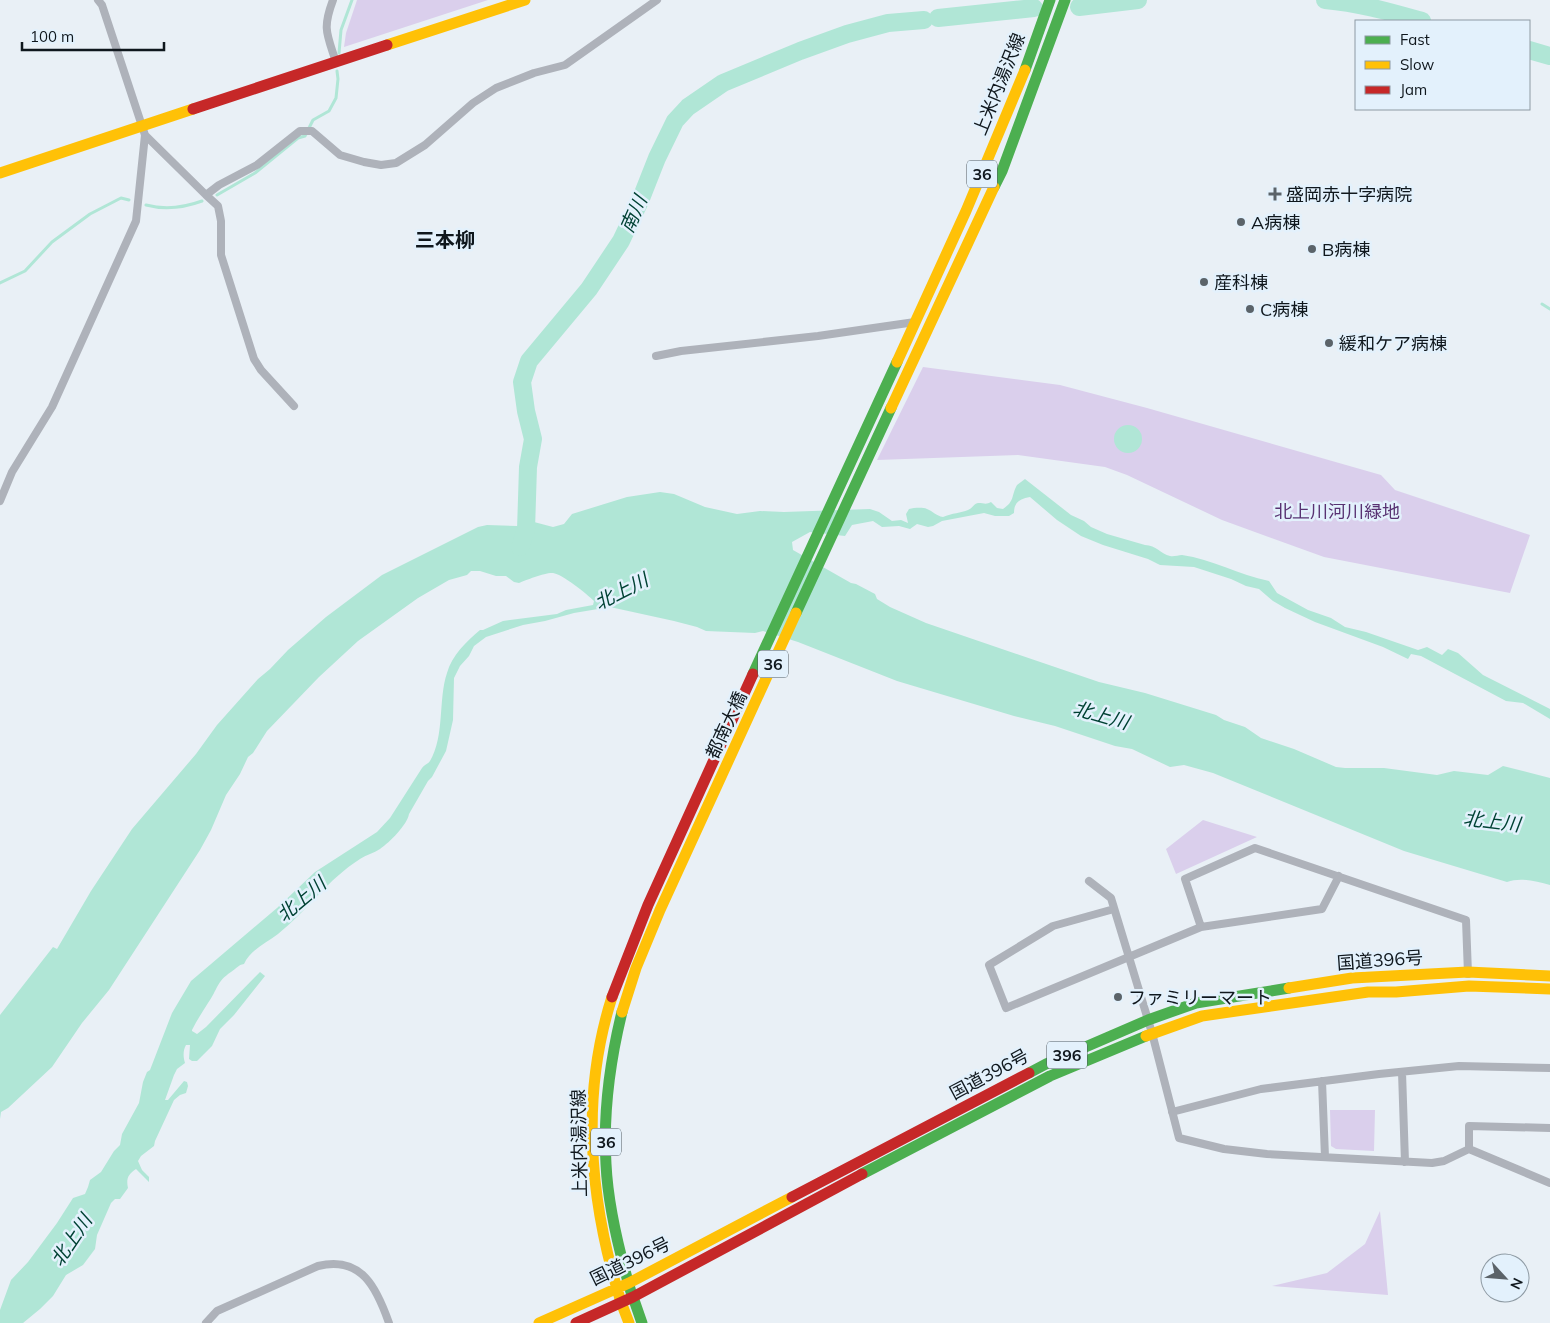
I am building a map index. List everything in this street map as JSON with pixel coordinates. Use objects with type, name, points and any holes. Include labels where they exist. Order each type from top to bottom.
[{"type":"main road","points":[[0,173],[144,131],[336,62],[525,0]]},
{"type":"main road","name":"上米内湯沢線","points":[[905,345],[986,165],[1050,0]]},
{"type":"main road","name":"上米内湯沢線","points":[[920,344],[1002,171],[1066,0]]},
{"type":"main road","name":"都南大橋","points":[[629,986],[660,910],[920,344]]},
{"type":"main road","name":"都南大橋","points":[[617,984],[648,905],[905,345]]},
{"type":"main road","name":"国道396号","points":[[539,1323],[629,1283],[1046,1064],[1148,1020],[1196,1003],[1352,978],[1468,972],[1550,976]]},
{"type":"main road","name":"上米内湯沢線","points":[[617,984],[604,1023],[592,1110],[593,1157],[597,1207],[617,1288],[629,1323]]},
{"type":"main road","name":"上米内湯沢線","points":[[629,986],[614,1055],[606,1123],[606,1165],[610,1198],[629,1283],[642,1323]]},
{"type":"main road","name":"国道396号","points":[[576,1323],[633,1297],[895,1156],[1050,1076],[1152,1033],[1202,1016],[1368,992],[1396,992],[1469,986],[1550,989]]},
{"type":"street","points":[[0,501],[12,472],[52,407],[136,221],[144,131],[102,5],[98,0]]},
{"type":"street","points":[[333,0],[328,14],[326,29],[336,62]]},
{"type":"street","points":[[206,195],[219,185],[257,165],[300,131],[312,131],[340,155],[381,165],[396,163],[426,145],[496,88],[534,73],[565,65],[657,0]]},
{"type":"street","points":[[144,131],[218,206],[221,221],[221,255],[254,359],[261,370],[294,406]]},
{"type":"street","points":[[656,356],[681,351],[818,336],[915,322]]},
{"type":"street","points":[[1201,927],[1185,879],[1255,848],[1466,920],[1469,986]]},
{"type":"street","points":[[1114,909],[1053,926],[989,965],[1006,1008],[1201,927],[1322,909],[1339,876]]},
{"type":"street","points":[[1089,881],[1111,898],[1152,1033],[1179,1138],[1224,1149],[1267,1154],[1405,1162],[1432,1163],[1444,1161],[1469,1149],[1550,1183]]},
{"type":"street","points":[[1172,1112],[1261,1090],[1322,1081],[1459,1066],[1550,1068]]},
{"type":"street","points":[[1402,1072],[1405,1162]]},
{"type":"street","points":[[1322,1081],[1325,1157]]},
{"type":"street","points":[[1469,1149],[1469,1126],[1550,1128]]},
{"type":"street","points":[[206,1323],[217,1311],[318,1266],[327,1264],[355,1269],[365,1276],[379,1297],[389,1323]]},
{"type":"green space","points":[[357,0],[488,0],[344,47],[346,33]]},
{"type":"green space","name":"北上川河川緑地","points":[[923,367],[1060,385],[1147,408],[1381,475],[1395,490],[1530,535],[1510,593],[1324,557],[1222,520],[1127,475],[1105,467],[1018,455],[877,460]]},
{"type":"green space","points":[[1203,820],[1257,837],[1176,874],[1166,849]]},
{"type":"green space","points":[[1330,1110],[1375,1110],[1374,1151],[1336,1149],[1331,1146]]},
{"type":"green space","points":[[1380,1211],[1388,1295],[1272,1286],[1327,1273],[1365,1244]]},
{"type":"water","points":[[1128,425],[1138,429],[1142,439],[1138,449],[1128,453],[1118,449],[1114,439],[1118,429]]},
{"type":"water","name":"北上川","points":[[1025,479],[1071,515],[1107,534],[1152,546],[1170,556],[1182,555],[1193,557],[1269,581],[1277,593],[1308,610],[1331,618],[1345,627],[1366,632],[1418,650],[1427,647],[1442,655],[1448,649],[1458,653],[1483,675],[1550,709],[1550,719],[1523,703],[1506,701],[1421,656],[1411,654],[1408,659],[1383,647],[1315,622],[1273,601],[1259,589],[1194,567],[1160,565],[1081,536],[1057,520],[1030,497],[1018,502],[1014,513],[1009,516],[995,516],[984,513],[942,521],[928,527],[917,524],[910,529],[899,526],[882,527],[873,521],[852,525],[845,536],[810,532],[792,542],[793,550],[851,583],[875,594],[877,599],[890,607],[926,623],[1099,682],[1145,693],[1216,715],[1224,720],[1245,727],[1261,738],[1294,749],[1336,767],[1384,768],[1437,775],[1454,771],[1488,775],[1503,766],[1550,778],[1550,885],[1523,880],[1507,882],[1404,851],[1213,773],[1184,765],[1170,767],[1132,749],[1115,746],[1055,726],[1014,716],[897,681],[798,642],[763,631],[755,633],[706,631],[674,621],[610,607],[523,625],[486,637],[474,646],[469,656],[460,666],[454,678],[453,720],[446,751],[398,833],[380,849],[348,867],[289,925],[254,951],[244,964],[226,976],[220,983],[192,1030],[197,1034],[260,972],[265,976],[234,1015],[220,1029],[212,1046],[197,1061],[189,1059],[190,1045],[186,1045],[184,1049],[185,1063],[177,1069],[165,1100],[168,1100],[184,1081],[187,1082],[188,1086],[186,1093],[174,1100],[154,1146],[141,1156],[138,1161],[142,1170],[149,1177],[149,1182],[136,1169],[131,1173],[127,1182],[128,1188],[120,1199],[115,1199],[111,1203],[97,1235],[95,1249],[83,1265],[66,1275],[53,1296],[23,1323],[0,1323],[0,1310],[11,1280],[28,1262],[73,1198],[85,1194],[90,1180],[101,1172],[120,1145],[122,1134],[139,1103],[143,1082],[147,1072],[150,1070],[172,1013],[191,981],[277,908],[315,872],[377,832],[390,818],[422,768],[430,761],[435,751],[440,729],[444,683],[449,666],[460,649],[480,630],[503,621],[557,614],[566,610],[593,605],[594,601],[568,580],[553,573],[519,583],[506,576],[471,571],[467,575],[449,580],[418,598],[358,641],[319,677],[267,731],[253,753],[248,757],[240,774],[226,795],[200,850],[109,990],[82,1023],[52,1067],[8,1108],[1,1112],[0,1119],[0,1015],[53,947],[57,949],[91,891],[132,829],[196,754],[217,725],[258,679],[326,617],[382,575],[478,527],[487,525],[517,526],[534,522],[553,527],[564,524],[572,514],[627,497],[660,492],[674,494],[705,507],[737,514],[760,511],[870,509],[879,512],[892,521],[901,520],[908,523],[906,514],[909,509],[913,508],[925,508],[943,517],[968,510],[978,503],[986,504],[991,502],[997,508],[1003,509],[1011,501],[1017,485]]},
{"type":"waterway","points":[[339,53],[341,30],[352,0]]},
{"type":"waterway","name":"南川","points":[[1079,7],[1138,0]]},
{"type":"waterway","name":"南川","points":[[1325,0],[1386,11],[1418,20]]},
{"type":"waterway","name":"南川","points":[[938,18],[1034,8]]},
{"type":"waterway","name":"南川","points":[[520,547],[526,530],[528,467],[533,439],[526,411],[522,382],[529,361],[589,289],[621,241],[675,121],[688,107],[723,83],[800,51],[847,34],[888,23],[924,20]]},
{"type":"waterway","name":"南川","points":[[1530,50],[1550,56]]},
{"type":"waterway","points":[[217,195],[255,173],[298,138],[305,136],[313,120],[329,111],[336,98],[337,71]]},
{"type":"waterway","points":[[0,283],[25,271],[52,242],[90,214],[121,198],[129,200]]},
{"type":"waterway","points":[[146,205],[174,208],[202,201]]},
{"type":"waterway","points":[[1542,304],[1550,309]]},
{"type":"traffic: fast","points":[[1025,70],[1050,0]]},
{"type":"traffic: fast","points":[[994,187],[1002,171],[1065,0]]},
{"type":"traffic: fast","points":[[753,674],[897,362]]},
{"type":"traffic: fast","points":[[796,613],[891,408]]},
{"type":"traffic: fast","points":[[1029,1073],[1148,1020],[1196,1003],[1289,988]]},
{"type":"traffic: fast","points":[[622,1012],[608,1087],[605,1145],[607,1180],[612,1213],[618,1245],[631,1292]]},
{"type":"traffic: fast","points":[[862,1174],[1050,1076],[1146,1036]]},
{"type":"traffic: fast","points":[[633,1297],[642,1323]]},
{"type":"traffic: slow","points":[[387,45],[525,0]]},
{"type":"traffic: slow","points":[[897,362],[966,211],[1025,70]]},
{"type":"traffic: slow","points":[[0,173],[193,109]]},
{"type":"traffic: slow","points":[[891,408],[994,187]]},
{"type":"traffic: slow","points":[[622,1012],[636,968],[660,910],[796,613]]},
{"type":"traffic: slow","points":[[1289,988],[1352,978],[1468,972],[1550,976]]},
{"type":"traffic: slow","points":[[1146,1036],[1202,1016],[1368,992],[1396,992],[1469,986],[1550,989]]},
{"type":"traffic: slow","points":[[612,997],[602,1035],[596,1073],[593,1111],[593,1150],[602,1227],[610,1265],[621,1302]]},
{"type":"traffic: slow","points":[[539,1323],[629,1283],[792,1197]]},
{"type":"traffic: slow","points":[[621,1302],[629,1323]]},
{"type":"traffic: jam","points":[[193,109],[387,45]]},
{"type":"traffic: jam","points":[[612,997],[648,905],[753,674]]},
{"type":"traffic: jam","points":[[792,1197],[1029,1073]]},
{"type":"traffic: jam","points":[[576,1323],[633,1297],[862,1174]]},
{"type":"place","name":"盛岡赤十字病院","points":[[1275,194]]},
{"type":"place","name":"A病棟","points":[[1241,222]]},
{"type":"place","name":"B病棟","points":[[1312,249]]},
{"type":"place","name":"産科棟","points":[[1204,282]]},
{"type":"place","name":"C病棟","points":[[1250,309]]},
{"type":"place","name":"緩和ケア病棟","points":[[1329,343]]},
{"type":"place","name":"ファミリーマート","points":[[1118,997]]},
{"type":"district","name":"三本柳","points":[[445,239]]}]
